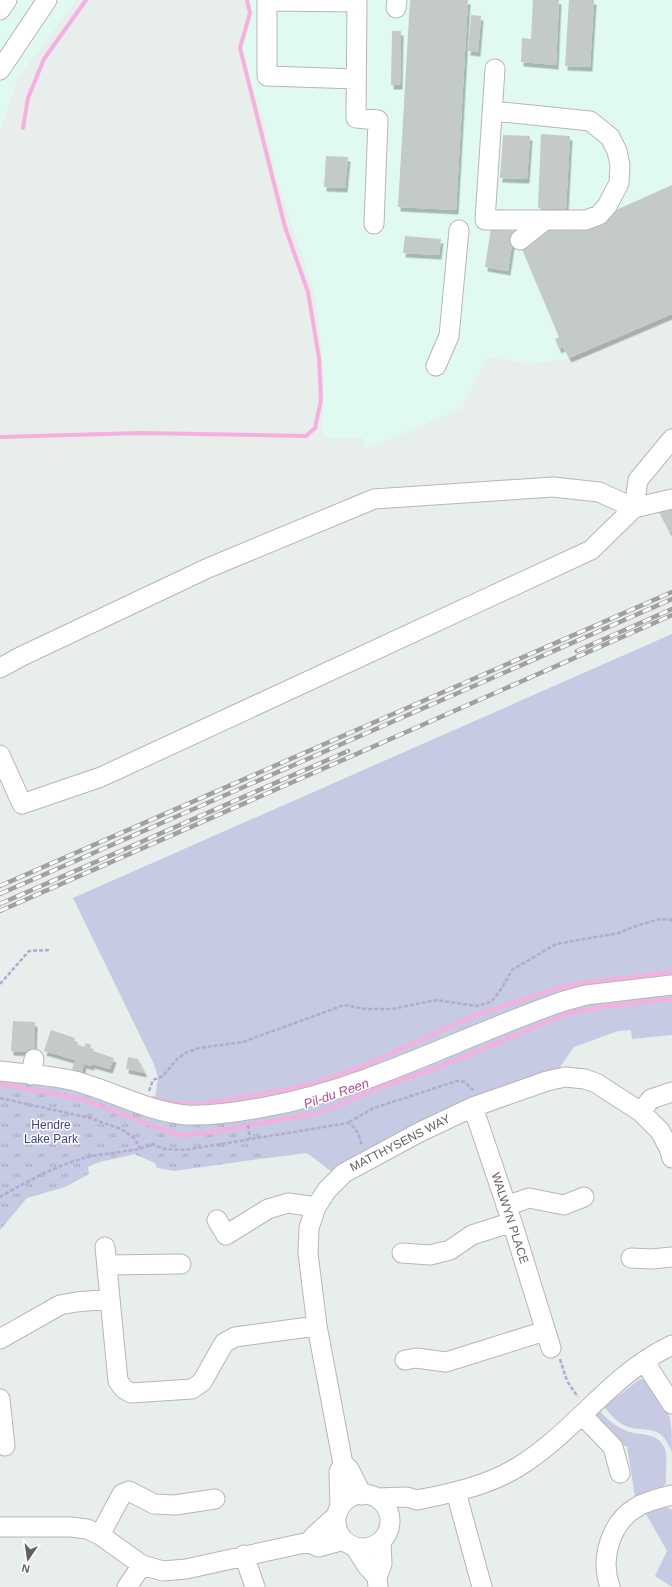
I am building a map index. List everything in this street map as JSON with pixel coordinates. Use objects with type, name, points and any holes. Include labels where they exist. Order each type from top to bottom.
[{"type":"street","points":[[0,10],[7,0]]},
{"type":"street","points":[[0,70],[47,0]]},
{"type":"street","points":[[356,79],[267,76],[267,1],[357,1],[356,118],[378,120],[374,224]]},
{"type":"street","points":[[493,111],[590,121],[610,137],[617,151],[620,165],[619,183],[607,206],[599,215],[586,220],[485,220],[495,69]]},
{"type":"street","points":[[520,240],[544,220]]},
{"type":"street","points":[[436,366],[449,336],[459,230]]},
{"type":"street","points":[[634,508],[638,480],[672,439]]},
{"type":"street","points":[[0,668],[20,657],[208,568],[374,499],[553,487],[599,492],[634,508]]},
{"type":"street","points":[[0,755],[22,804],[101,777],[592,550],[634,508],[672,499]]},
{"type":"street","points":[[0,1071],[32,1067],[147,1105],[185,1114],[206,1115],[245,1111],[291,1103],[325,1093],[385,1072],[564,1001],[586,995],[672,984]]},
{"type":"street","name":"MATTHYSENS WAY","points":[[377,1582],[367,1566],[336,1525],[339,1511],[339,1472],[343,1464],[317,1326],[308,1253],[309,1228],[316,1207],[327,1190],[344,1173],[366,1160],[476,1105],[547,1081],[574,1077],[596,1083],[641,1112],[660,1131],[670,1148],[672,1158]]},
{"type":"street","points":[[641,1112],[651,1099],[672,1092]]},
{"type":"street","name":"WALWYN PLACE","points":[[476,1105],[548,1340]]},
{"type":"street","points":[[413,1258],[450,1250],[472,1234],[509,1214],[529,1198],[564,1205],[584,1196]]},
{"type":"street","points":[[217,1220],[226,1235],[268,1209],[288,1203],[316,1207]]},
{"type":"street","points":[[181,1264],[141,1264],[106,1256],[118,1382],[124,1389],[132,1393],[192,1389],[202,1382],[224,1343],[235,1337],[317,1326]]},
{"type":"street","points":[[631,1258],[652,1259],[672,1257]]},
{"type":"street","points":[[0,1339],[60,1305],[110,1299]]},
{"type":"street","points":[[405,1360],[416,1358],[459,1364],[548,1340]]},
{"type":"street","points":[[0,1527],[87,1529],[100,1535],[142,1565],[163,1571],[186,1569],[244,1555],[309,1542],[339,1511],[347,1500],[370,1496],[406,1497],[417,1500],[456,1492],[488,1483],[517,1467],[586,1412],[616,1383],[644,1361],[672,1345]]},
{"type":"street","points":[[644,1361],[672,1404]]},
{"type":"street","points":[[1,1402],[5,1446]]},
{"type":"street","points":[[586,1412],[613,1447],[620,1473]]},
{"type":"street","name":"MATTHYSENS WAY","points":[[343,1464],[349,1469],[370,1496],[384,1504],[388,1512],[390,1522],[388,1531],[381,1541],[382,1564],[377,1582]]},
{"type":"street","points":[[100,1535],[122,1494],[129,1491],[154,1504],[175,1505],[215,1499]]},
{"type":"street","points":[[456,1492],[482,1587]]},
{"type":"street","points":[[610,1587],[606,1572],[606,1559],[614,1531],[621,1519],[642,1504],[672,1495]]},
{"type":"street","points":[[390,1522],[411,1507],[417,1500]]},
{"type":"street","points":[[309,1542],[318,1547],[349,1543],[369,1548],[381,1541]]},
{"type":"street","points":[[244,1555],[255,1587]]},
{"type":"street","points":[[127,1587],[142,1565]]},
{"type":"path","points":[[147,1105],[149,1088],[154,1080],[163,1076],[178,1058],[187,1052],[199,1048],[244,1042],[344,1005],[366,1009],[392,1009],[436,1000],[477,1006],[491,1002],[500,991],[512,970],[556,944],[619,933],[660,919],[672,920]]},
{"type":"path","points":[[0,984],[29,951],[49,950]]},
{"type":"path","points":[[0,1198],[33,1179],[82,1158],[141,1149],[153,1144],[164,1149],[185,1150],[250,1138],[348,1123],[374,1108],[457,1081],[465,1082],[473,1089],[476,1105]]},
{"type":"path","points":[[0,1098],[90,1118],[121,1129],[133,1137],[141,1149]]},
{"type":"path","points":[[348,1123],[354,1126],[358,1131],[366,1160]]},
{"type":"path","points":[[249,1133],[250,1138]]},
{"type":"path","points":[[548,1340],[558,1346],[561,1364],[567,1381],[586,1412]]},
{"type":"shaded area","points":[[0,0],[76,0],[17,80],[0,132]]},
{"type":"shaded area","points":[[249,0],[672,0],[672,314],[569,358],[531,364],[487,357],[462,408],[365,450],[362,437],[331,439],[322,434],[324,376],[315,293],[276,178],[266,129],[241,51],[251,17]]},
{"type":"green space","points":[[672,634],[672,976],[338,1083],[202,1111],[155,1100],[158,1077],[153,1062],[73,898]]},
{"type":"green space","points":[[672,987],[672,1035],[632,1039],[631,1030],[618,1031],[574,1047],[558,1070],[453,1107],[352,1157],[336,1167],[332,1172],[307,1153],[267,1158],[260,1112],[548,1010]]},
{"type":"green space","name":"Hendre Lake Park","points":[[0,1066],[157,1112],[260,1112],[267,1158],[174,1171],[157,1168],[155,1163],[134,1154],[93,1164],[88,1167],[89,1174],[65,1187],[27,1198],[0,1230]]},
{"type":"green space","points":[[640,1379],[646,1380],[661,1398],[665,1406],[670,1420],[672,1452],[667,1442],[661,1435],[650,1430],[636,1429],[620,1423],[604,1407]]},
{"type":"green space","points":[[600,1411],[611,1422],[621,1428],[630,1432],[652,1436],[662,1443],[666,1456],[666,1483],[663,1487],[649,1490],[650,1492],[635,1497],[627,1446],[621,1446],[592,1419]]},
{"type":"green space","points":[[667,1507],[672,1510],[672,1587],[655,1576],[667,1551],[645,1512]]},
{"type":"building","points":[[410,0],[468,0],[456,210],[398,207]]},
{"type":"building","points":[[533,0],[559,0],[556,65],[521,62],[522,38],[531,39]]},
{"type":"building","points":[[569,0],[594,0],[590,67],[565,66]]},
{"type":"building","points":[[471,15],[481,16],[478,52],[468,51]]},
{"type":"building","points":[[392,31],[401,31],[400,85],[391,85]]},
{"type":"building","points":[[541,134],[570,136],[566,209],[538,208]]},
{"type":"building","points":[[503,135],[530,136],[527,179],[500,178]]},
{"type":"building","points":[[326,156],[348,157],[345,188],[324,187]]},
{"type":"building","points":[[672,185],[672,314],[569,358],[563,347],[559,349],[555,339],[559,337],[519,242],[565,222],[569,231]]},
{"type":"building","points":[[491,228],[514,231],[508,271],[485,267]]},
{"type":"building","points":[[405,236],[441,239],[439,255],[403,253]]},
{"type":"building","points":[[672,503],[672,532],[670,533],[658,510]]},
{"type":"building","points":[[13,1021],[35,1022],[34,1052],[11,1051]]},
{"type":"building","points":[[51,1030],[75,1038],[74,1043],[84,1047],[86,1043],[91,1045],[90,1050],[114,1058],[110,1069],[92,1064],[91,1066],[84,1064],[82,1072],[72,1069],[75,1060],[44,1051]]},
{"type":"building","points":[[128,1057],[138,1059],[145,1073],[126,1069]]},
{"type":"waterway","points":[[23,128],[28,98],[44,59],[86,0]]},
{"type":"waterway","points":[[0,437],[140,433],[306,436],[315,428],[321,400],[319,358],[308,292],[285,227],[240,48],[250,13],[247,0]]},
{"type":"waterway","points":[[154,1098],[167,1102],[199,1105],[310,1085],[361,1067],[471,1017],[554,989],[583,983],[672,972]]},
{"type":"waterway","name":"Pil-du Reen","points":[[0,1084],[82,1099],[180,1135],[207,1133],[319,1113],[386,1085],[434,1069],[569,1013],[602,1007],[672,999]]},
{"type":"railway","points":[[0,886],[672,592]]},
{"type":"railway","points":[[0,894],[672,599]]},
{"type":"railway","points":[[577,651],[672,609]]},
{"type":"railway","points":[[0,911],[672,615]]},
{"type":"railway","points":[[0,904],[348,751]]}]
